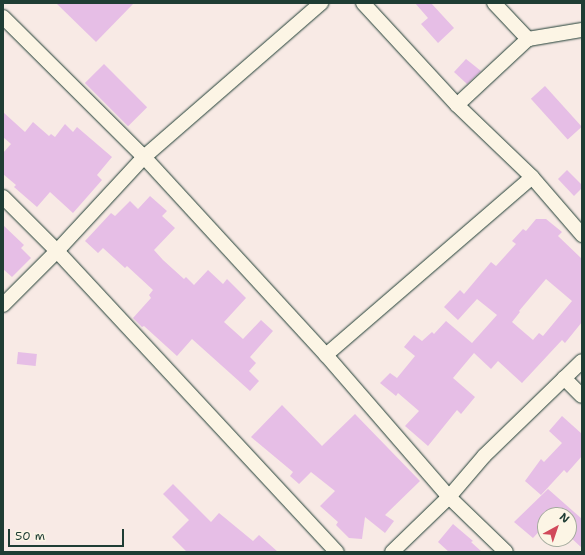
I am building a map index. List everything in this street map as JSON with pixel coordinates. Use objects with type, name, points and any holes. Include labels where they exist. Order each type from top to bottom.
[{"type":"street","points":[[3,305],[57,251],[144,157],[321,3]]},
{"type":"street","points":[[363,3],[457,105],[532,177],[582,235]]},
{"type":"street","points":[[494,3],[528,39]]},
{"type":"street","points":[[3,17],[144,157],[326,354],[450,498],[506,552]]},
{"type":"street","points":[[457,105],[528,39],[582,30]]},
{"type":"street","points":[[326,354],[532,177]]},
{"type":"street","points":[[3,197],[57,251],[337,552]]},
{"type":"street","points":[[392,552],[450,498],[484,456],[582,361]]},
{"type":"street","points":[[564,378],[582,396]]},
{"type":"building","points":[[56,3],[134,3],[96,42]]},
{"type":"building","points":[[415,3],[431,3],[454,28],[438,43],[421,24],[428,18]]},
{"type":"building","points":[[466,59],[481,71],[467,84],[454,72]]},
{"type":"building","points":[[104,64],[147,107],[128,126],[85,83]]},
{"type":"building","points":[[545,86],[582,127],[568,140],[531,99]]},
{"type":"building","points":[[3,112],[25,132],[33,122],[49,136],[51,134],[55,137],[65,124],[73,132],[77,127],[112,157],[97,175],[102,180],[73,213],[50,192],[37,207],[14,187],[16,185],[3,174],[3,153],[11,144],[3,137]]},
{"type":"building","points":[[567,170],[582,185],[582,188],[574,196],[558,179]]},
{"type":"building","points":[[150,196],[167,211],[162,216],[175,228],[154,250],[163,260],[184,279],[186,277],[194,285],[208,270],[223,284],[227,279],[246,298],[224,322],[243,339],[261,320],[273,331],[250,357],[256,363],[249,371],[259,381],[250,391],[192,339],[177,356],[144,326],[142,327],[133,318],[151,298],[149,295],[153,290],[127,266],[125,268],[103,248],[98,253],[85,241],[111,213],[115,216],[130,201],[138,209]]},
{"type":"building","points":[[536,219],[546,219],[562,232],[558,236],[582,259],[582,322],[565,343],[562,340],[522,383],[498,361],[491,369],[474,353],[453,378],[475,397],[461,414],[457,410],[428,446],[405,426],[419,411],[398,393],[396,396],[380,383],[390,373],[397,378],[415,356],[404,347],[414,335],[422,341],[432,332],[434,334],[446,321],[472,343],[497,315],[477,299],[458,320],[444,307],[460,290],[464,294],[491,262],[496,266],[516,244],[512,241],[523,229],[526,231]],"holes":[[[546,279],[572,301],[543,336],[539,333],[533,340],[512,322],[520,312],[519,311]]]},
{"type":"building","points":[[3,225],[24,245],[21,248],[31,258],[12,277],[3,269]]},
{"type":"building","points":[[18,352],[37,354],[36,366],[17,364]]},
{"type":"building","points":[[282,405],[322,446],[355,414],[420,481],[385,515],[394,521],[385,533],[365,517],[362,539],[349,538],[336,525],[338,522],[320,506],[335,491],[311,472],[299,484],[290,476],[293,472],[251,437]]},
{"type":"building","points":[[562,416],[582,434],[582,456],[567,473],[564,470],[541,495],[525,481],[541,459],[544,462],[562,443],[549,431]]},
{"type":"building","points":[[173,484],[211,522],[219,513],[253,541],[259,535],[278,552],[187,552],[172,537],[189,520],[163,494]]},
{"type":"building","points":[[548,489],[568,507],[537,507],[537,534],[533,538],[514,522]]},
{"type":"building","points":[[577,515],[582,519],[582,548],[577,543]]},
{"type":"building","points":[[453,524],[473,541],[471,542],[482,552],[449,552],[438,542]]}]
